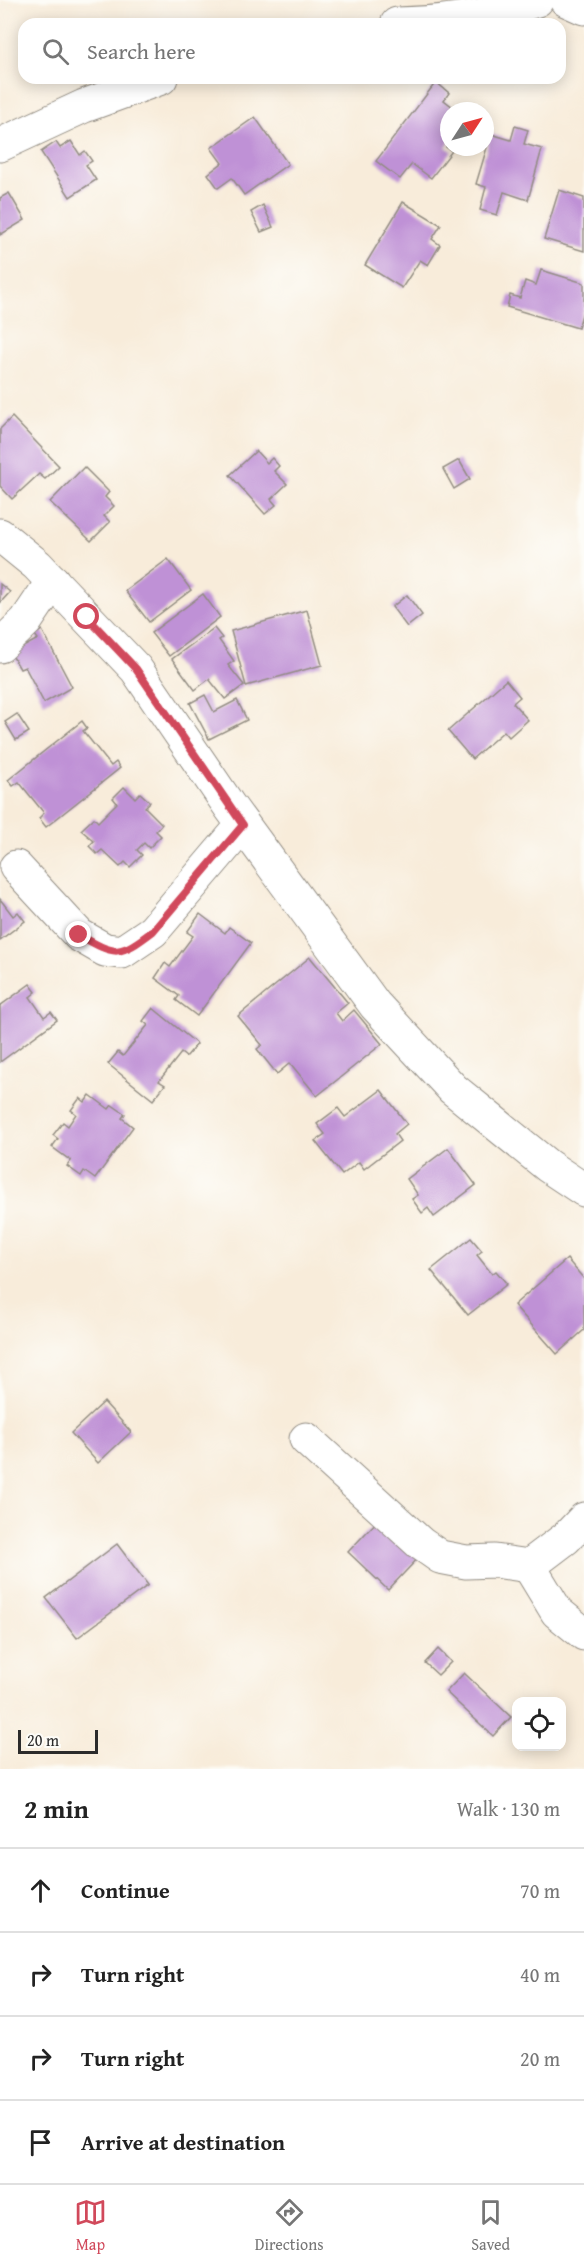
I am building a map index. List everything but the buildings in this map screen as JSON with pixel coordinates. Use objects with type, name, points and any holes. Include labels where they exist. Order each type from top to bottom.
[{"type":"street","points":[[460,18],[537,0]]},
{"type":"street","points":[[566,0],[584,8]]},
{"type":"street","points":[[0,145],[84,106],[144,84]]},
{"type":"street","points":[[0,535],[37,565],[136,669],[243,825],[375,1005],[453,1089],[548,1166],[584,1190]]},
{"type":"street","points":[[0,646],[26,621],[53,581]]},
{"type":"street","points":[[16,867],[79,935],[105,950],[122,952],[153,931],[243,825]]},
{"type":"street","points":[[306,1439],[420,1543],[440,1557],[466,1562],[495,1561],[529,1566],[566,1538],[584,1519]]},
{"type":"street","points":[[529,1566],[557,1612],[584,1634]]},
{"type":"route","points":[[79,935],[105,950],[122,952],[138,943],[153,931],[243,825],[136,669],[87,617]]}]
